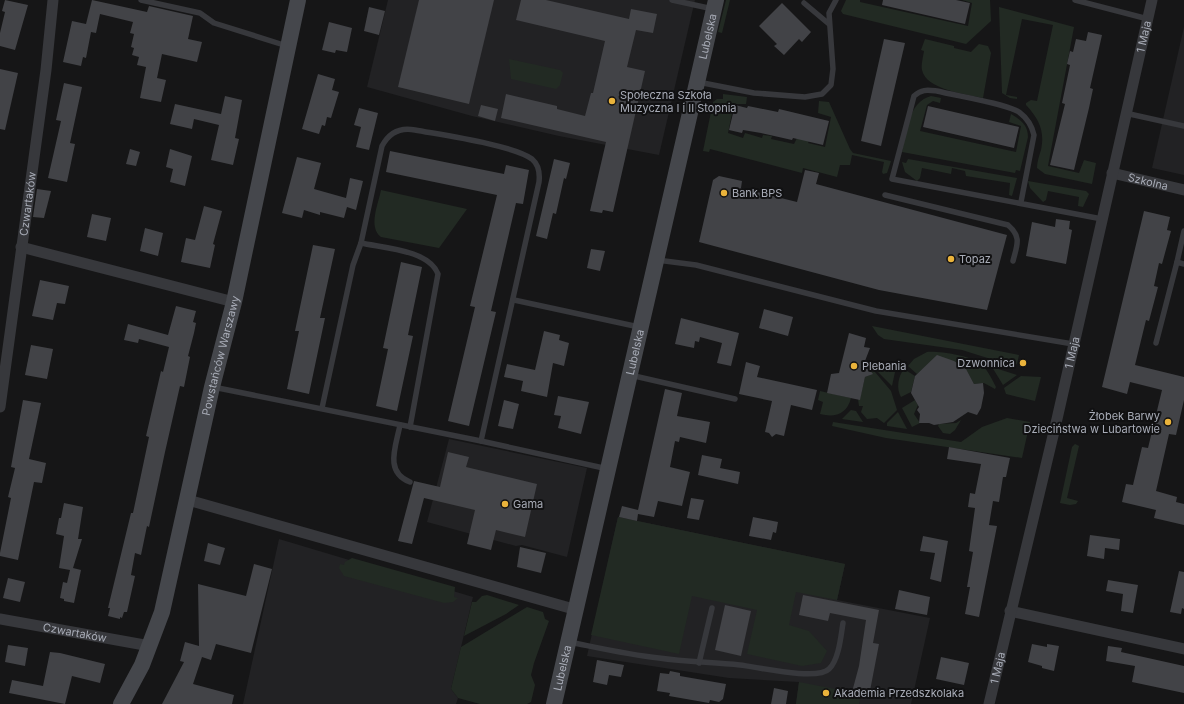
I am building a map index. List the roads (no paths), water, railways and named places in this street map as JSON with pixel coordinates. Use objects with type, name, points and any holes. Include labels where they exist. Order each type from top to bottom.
[{"type":"street","name":"Czwartaków","points":[[0,407],[46,70],[53,0]]},
{"type":"street","name":"Powstańców Warszawy","points":[[121,704],[142,665],[162,612],[212,387],[234,302],[298,0]]},
{"type":"street","name":"1 Maja","points":[[989,704],[1074,344],[1125,113],[1152,0]]},
{"type":"street","name":"Lubelska","points":[[554,704],[577,610],[715,5]]},
{"type":"street","name":"Szkolna","points":[[1112,173],[1184,190]]},
{"type":"street","points":[[21,246],[234,302]]},
{"type":"street","points":[[188,500],[577,610]]},
{"type":"street","points":[[1010,611],[1184,649]]},
{"type":"street","name":"Czwartaków","points":[[0,619],[150,646]]},
{"type":"lane","points":[[141,0],[200,13],[214,23],[288,46]]},
{"type":"lane","points":[[672,0],[715,5]]},
{"type":"lane","points":[[697,81],[754,93],[805,97],[822,94],[831,85],[833,69],[829,14],[836,0]]},
{"type":"lane","points":[[1074,0],[1148,19]]},
{"type":"lane","points":[[804,3],[829,24]]},
{"type":"lane","points":[[1021,202],[1034,135],[1032,127],[1024,116],[1012,109],[937,91],[925,89],[919,91],[914,96],[892,179],[1021,202],[1102,219]]},
{"type":"lane","points":[[1125,113],[1184,126]]},
{"type":"lane","points":[[322,408],[353,265],[361,243],[382,146],[386,139],[392,134],[401,129],[409,129],[510,150],[522,154],[537,164],[540,176],[514,300],[481,441]]},
{"type":"lane","points":[[885,194],[1008,225],[1016,232],[1018,242],[1013,261]]},
{"type":"lane","points":[[1156,343],[1184,231]]},
{"type":"lane","points":[[361,243],[421,257],[434,264],[438,274],[410,427]]},
{"type":"lane","points":[[656,260],[696,265],[876,311],[1074,344]]},
{"type":"lane","points":[[1177,262],[1184,264]]},
{"type":"lane","points":[[514,300],[641,327]]},
{"type":"lane","points":[[630,376],[735,399]]},
{"type":"lane","points":[[212,387],[400,424],[608,469]]},
{"type":"lane","points":[[400,424],[394,466],[399,476],[410,482]]},
{"type":"lane","points":[[699,663],[712,608]]},
{"type":"lane","points":[[569,642],[651,657],[699,663],[723,663],[807,674],[821,673],[830,669],[839,648],[844,623]]},
{"type":"place","name":"Społeczna Szkoła Muzyczna I i II Stopnia","points":[[612,101]]},
{"type":"place","name":"Bank BPS","points":[[724,193]]},
{"type":"place","name":"Topaz","points":[[951,259]]},
{"type":"place","name":"Dzwonnica","points":[[1023,363]]},
{"type":"place","name":"Plebania","points":[[854,366]]},
{"type":"place","name":"Żłobek Barwy Dzieciństwa w Lubartowie","points":[[1168,422]]},
{"type":"place","name":"Gama","points":[[505,504]]},
{"type":"place","name":"Akademia Przedszkolaka","points":[[826,693]]}]
